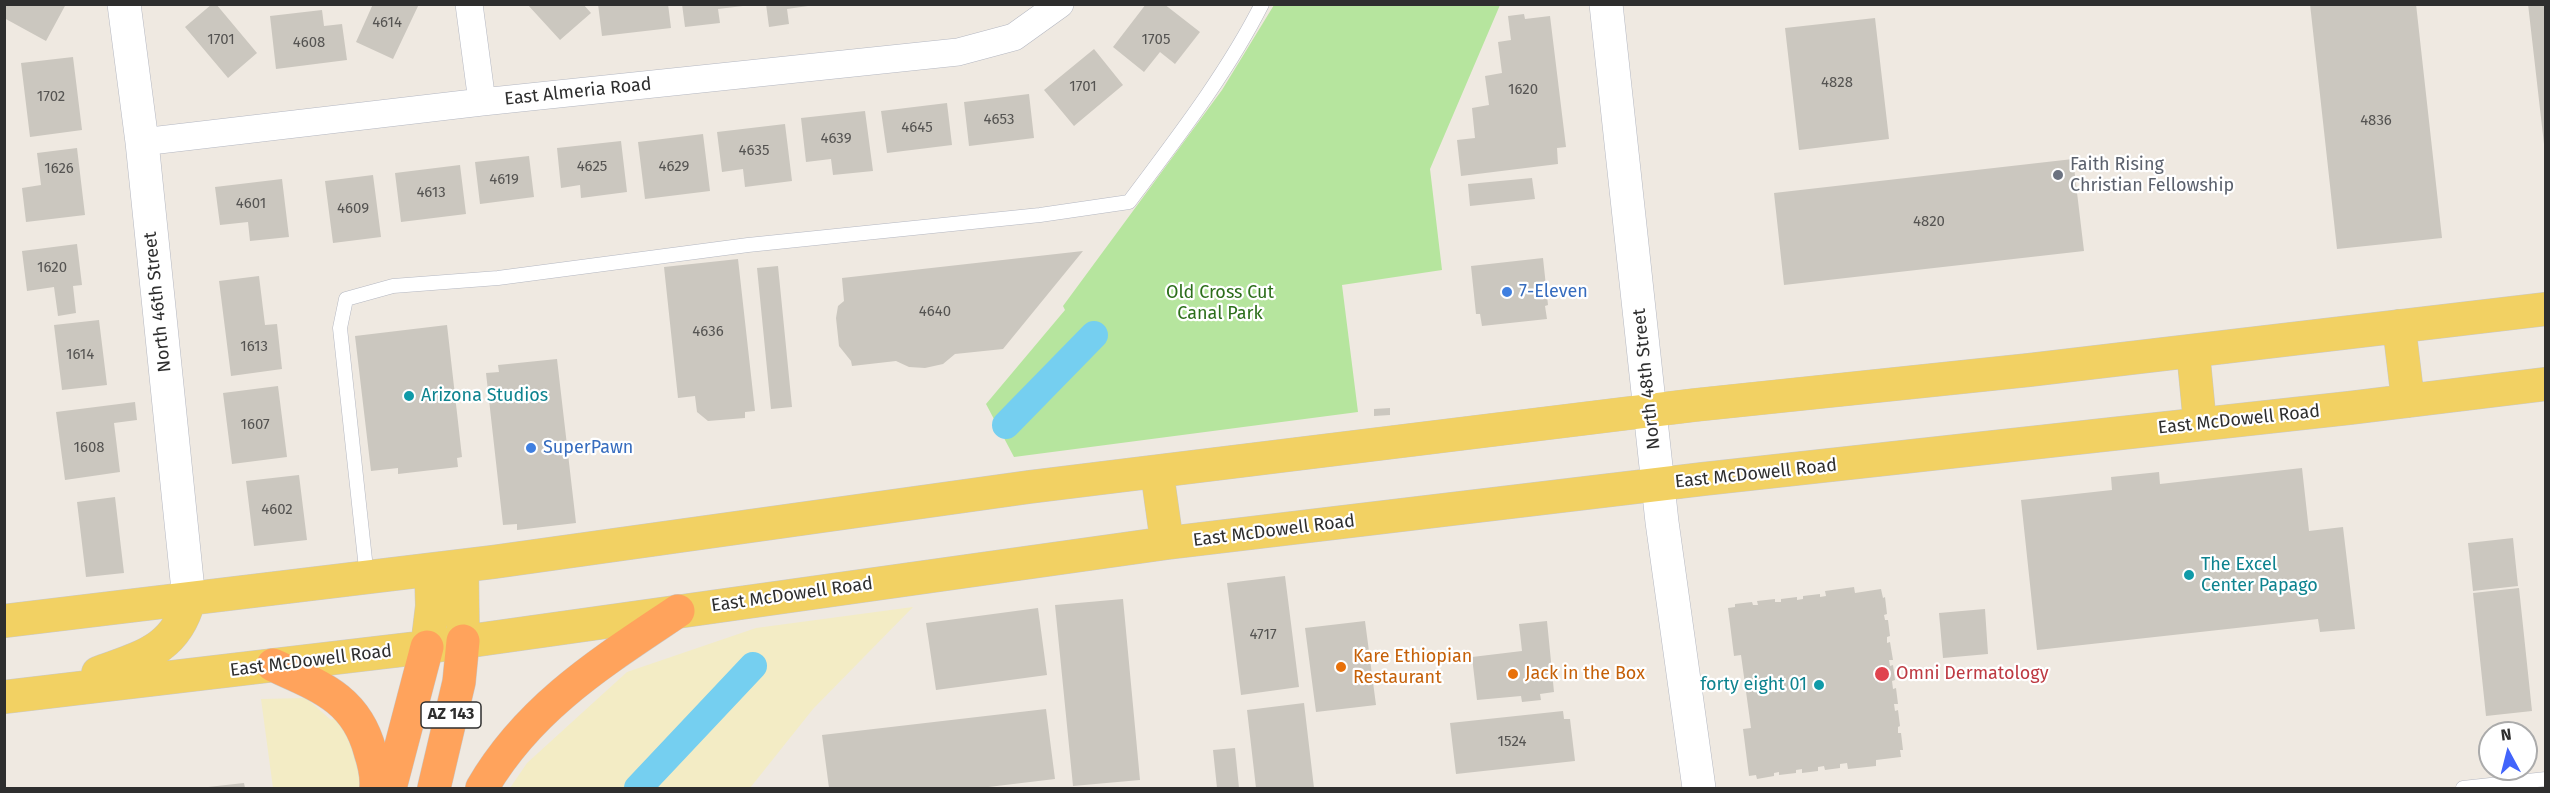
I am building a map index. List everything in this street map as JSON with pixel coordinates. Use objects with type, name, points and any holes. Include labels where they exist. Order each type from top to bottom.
[{"type":"highway","points":[[482,789],[509,746],[555,698],[604,661],[678,611]]},
{"type":"highway","name":"AZ 143","points":[[434,789],[459,682],[463,641]]},
{"type":"highway","name":"AZ 143","points":[[390,789],[427,647]]},
{"type":"highway","points":[[273,665],[329,691],[351,710],[367,739],[376,789]]},
{"type":"main road","points":[[4,621],[368,578],[904,503],[1650,411],[2193,351],[2546,309]]},
{"type":"main road","points":[[2399,326],[2408,401]]},
{"type":"main road","points":[[2193,351],[2200,424]]},
{"type":"main road","name":"East McDowell Road","points":[[4,697],[427,647],[1167,543],[2546,384]]},
{"type":"main road","points":[[1157,472],[1167,543]]},
{"type":"main road","name":"AZ 143","points":[[446,568],[463,641]]},
{"type":"main road","name":"AZ 143","points":[[427,647],[432,606],[446,568]]},
{"type":"main road","points":[[42,692],[154,651],[178,628],[189,600]]},
{"type":"street","name":"North 46th Street","points":[[124,4],[142,142],[189,600]]},
{"type":"street","points":[[469,4],[482,102]]},
{"type":"street","name":"East Almeria Road","points":[[142,142],[482,102],[958,52],[1014,37],[1060,4]]},
{"type":"street","name":"North 48th Street","points":[[1606,4],[1658,485],[1699,789]]},
{"type":"lane","points":[[368,578],[340,328],[346,299],[393,286],[498,278],[748,245],[1051,214],[1129,202],[1166,153],[1238,48],[1262,4]]},
{"type":"lane","points":[[2463,789],[2546,779]]},
{"type":"green space","name":"Old Cross Cut Canal Park","points":[[1274,5],[1500,5],[1430,169],[1442,270],[1342,285],[1358,412],[1014,457],[986,404],[1065,310],[1063,306],[1222,90]]},
{"type":"sand","points":[[913,607],[813,709],[750,788],[510,788],[527,763],[627,672],[756,628]]},
{"type":"sand","points":[[306,698],[331,720],[340,714],[356,739],[362,779],[360,788],[273,788],[261,699]]},
{"type":"building","points":[[4,4],[66,4],[46,41],[4,18]]},
{"type":"building","points":[[212,4],[216,4],[257,53],[228,78],[185,27]]},
{"type":"building","points":[[373,4],[419,4],[393,59],[356,42]]},
{"type":"building","points":[[527,4],[583,4],[591,13],[560,40]]},
{"type":"building","points":[[598,4],[668,4],[671,28],[602,36]]},
{"type":"building","points":[[682,4],[743,4],[743,6],[718,9],[720,23],[685,27]]},
{"type":"building","points":[[766,4],[808,4],[808,6],[787,9],[789,24],[769,27]]},
{"type":"building","points":[[1146,4],[1164,4],[1200,32],[1175,64],[1160,52],[1144,72],[1113,47]]},
{"type":"building","points":[[2310,4],[2416,4],[2442,238],[2337,249]]},
{"type":"building","points":[[2528,4],[2546,4],[2546,143],[2544,144]]},
{"type":"building","points":[[322,10],[324,26],[342,24],[347,60],[276,69],[270,16]]},
{"type":"building","points":[[1524,14],[1525,19],[1550,16],[1566,147],[1557,148],[1558,164],[1461,176],[1457,140],[1475,138],[1472,108],[1489,105],[1485,76],[1502,73],[1498,42],[1511,40],[1508,16]]},
{"type":"building","points":[[1875,18],[1889,139],[1799,150],[1785,28]]},
{"type":"building","points":[[1094,49],[1123,85],[1074,126],[1044,90]]},
{"type":"building","points":[[73,57],[82,130],[30,137],[21,63]]},
{"type":"building","points":[[1029,94],[1034,138],[969,146],[964,102]]},
{"type":"building","points":[[947,103],[952,145],[887,153],[881,111]]},
{"type":"building","points":[[865,111],[873,171],[833,175],[831,159],[806,162],[801,118]]},
{"type":"building","points":[[785,124],[792,181],[745,187],[743,169],[722,172],[717,132]]},
{"type":"building","points":[[703,134],[710,191],[645,199],[638,142]]},
{"type":"building","points":[[621,141],[627,192],[581,198],[580,185],[561,188],[557,148]]},
{"type":"building","points":[[77,148],[85,215],[26,222],[22,188],[41,185],[37,153]]},
{"type":"building","points":[[529,156],[534,197],[480,204],[475,162]]},
{"type":"building","points":[[2073,159],[2084,251],[1784,285],[1774,193]]},
{"type":"building","points":[[460,165],[466,214],[401,222],[395,173]]},
{"type":"building","points":[[373,175],[381,237],[333,243],[325,181]]},
{"type":"building","points":[[1532,178],[1535,199],[1470,206],[1468,184]]},
{"type":"building","points":[[282,179],[289,237],[250,241],[248,222],[220,225],[215,187]]},
{"type":"building","points":[[77,244],[82,285],[73,286],[76,313],[58,316],[54,287],[27,291],[22,251]]},
{"type":"building","points":[[1083,251],[1003,349],[955,354],[943,364],[925,368],[909,367],[896,361],[852,366],[851,361],[839,346],[836,318],[838,306],[844,301],[842,278]]},
{"type":"building","points":[[1543,258],[1548,305],[1545,306],[1547,319],[1482,326],[1480,314],[1476,314],[1471,266]]},
{"type":"building","points":[[738,259],[755,411],[745,412],[745,418],[708,421],[697,412],[695,396],[678,398],[664,267]]},
{"type":"building","points":[[778,266],[792,407],[771,409],[757,268]]},
{"type":"building","points":[[259,276],[265,325],[277,324],[282,369],[231,376],[219,281]]},
{"type":"building","points":[[99,320],[107,385],[62,390],[54,325]]},
{"type":"building","name":"Arizona Studios","points":[[447,325],[462,457],[457,458],[458,467],[398,474],[398,468],[371,471],[355,336]]},
{"type":"building","name":"SuperPawn","points":[[557,359],[576,523],[517,530],[517,524],[503,525],[486,373],[499,372],[498,365]]},
{"type":"building","points":[[278,386],[287,457],[232,464],[223,393]]},
{"type":"building","points":[[135,402],[137,420],[114,423],[120,472],[65,480],[56,412]]},
{"type":"building","points":[[1390,408],[1390,415],[1374,416],[1374,409]]},
{"type":"building","name":"The Excel Center Papago","points":[[2302,468],[2309,531],[2343,527],[2355,629],[2320,632],[2318,619],[2037,650],[2021,500],[2112,490],[2111,477],[2159,472],[2160,484]]},
{"type":"building","points":[[299,475],[307,540],[254,546],[246,481]]},
{"type":"building","points":[[115,497],[124,573],[86,577],[77,502]]},
{"type":"building","points":[[2513,538],[2518,586],[2473,591],[2468,543]]},
{"type":"building","points":[[1285,576],[1299,687],[1241,695],[1227,583]]},
{"type":"building","name":"forty eight 01","points":[[1854,587],[1855,593],[1881,589],[1883,598],[1885,597],[1887,614],[1884,615],[1885,620],[1888,620],[1890,636],[1887,637],[1887,643],[1890,642],[1893,660],[1889,660],[1890,666],[1893,665],[1895,680],[1892,681],[1893,689],[1896,688],[1898,704],[1894,704],[1895,711],[1898,710],[1900,726],[1898,733],[1901,733],[1903,750],[1900,750],[1901,757],[1876,760],[1876,766],[1848,769],[1847,763],[1840,764],[1840,768],[1825,770],[1824,766],[1818,767],[1818,771],[1802,773],[1802,769],[1796,770],[1796,773],[1779,775],[1779,772],[1774,773],[1774,776],[1757,779],[1756,775],[1749,776],[1743,729],[1751,728],[1741,655],[1734,656],[1728,608],[1735,607],[1735,604],[1752,602],[1753,605],[1758,605],[1757,601],[1775,599],[1775,602],[1781,602],[1781,599],[1797,597],[1797,600],[1803,599],[1803,596],[1820,594],[1820,597],[1826,596],[1825,591]]},
{"type":"building","points":[[2519,588],[2532,711],[2486,716],[2473,593]]},
{"type":"building","points":[[1123,599],[1140,780],[1073,786],[1055,605]]},
{"type":"building","points":[[1038,608],[1047,675],[936,690],[926,623]]},
{"type":"building","points":[[1985,609],[1988,654],[1943,658],[1939,613]]},
{"type":"building","name":"Kare Ethiopian Restaurant","points":[[1365,621],[1376,705],[1316,712],[1305,628]]},
{"type":"building","name":"Jack in the Box","points":[[1547,621],[1554,692],[1540,694],[1541,700],[1522,702],[1521,696],[1477,700],[1472,657],[1522,651],[1519,624]]},
{"type":"building","points":[[1304,703],[1314,788],[1256,788],[1247,710]]},
{"type":"building","points":[[1046,709],[1055,779],[980,788],[829,788],[822,735]]},
{"type":"building","points":[[1563,711],[1564,719],[1570,719],[1575,761],[1456,774],[1450,723]]},
{"type":"building","points":[[1235,748],[1239,788],[1217,788],[1213,750]]},
{"type":"building","points":[[244,783],[245,788],[208,788],[208,787]]},
{"type":"waterway","points":[[1006,425],[1094,335]]},
{"type":"waterway","points":[[638,788],[753,666]]},
{"type":"place","name":"Faith Rising Christian Fellowship","points":[[2058,175]]},
{"type":"place","name":"7-Eleven","points":[[1507,292]]},
{"type":"place","name":"Arizona Studios","points":[[409,396]]},
{"type":"place","name":"SuperPawn","points":[[531,448]]},
{"type":"place","name":"The Excel Center Papago","points":[[2189,575]]},
{"type":"place","name":"Kare Ethiopian Restaurant","points":[[1341,667]]},
{"type":"place","name":"Jack in the Box","points":[[1513,674]]},
{"type":"place","name":"Omni Dermatology","points":[[1882,674]]},
{"type":"place","name":"forty eight 01","points":[[1819,685]]}]
